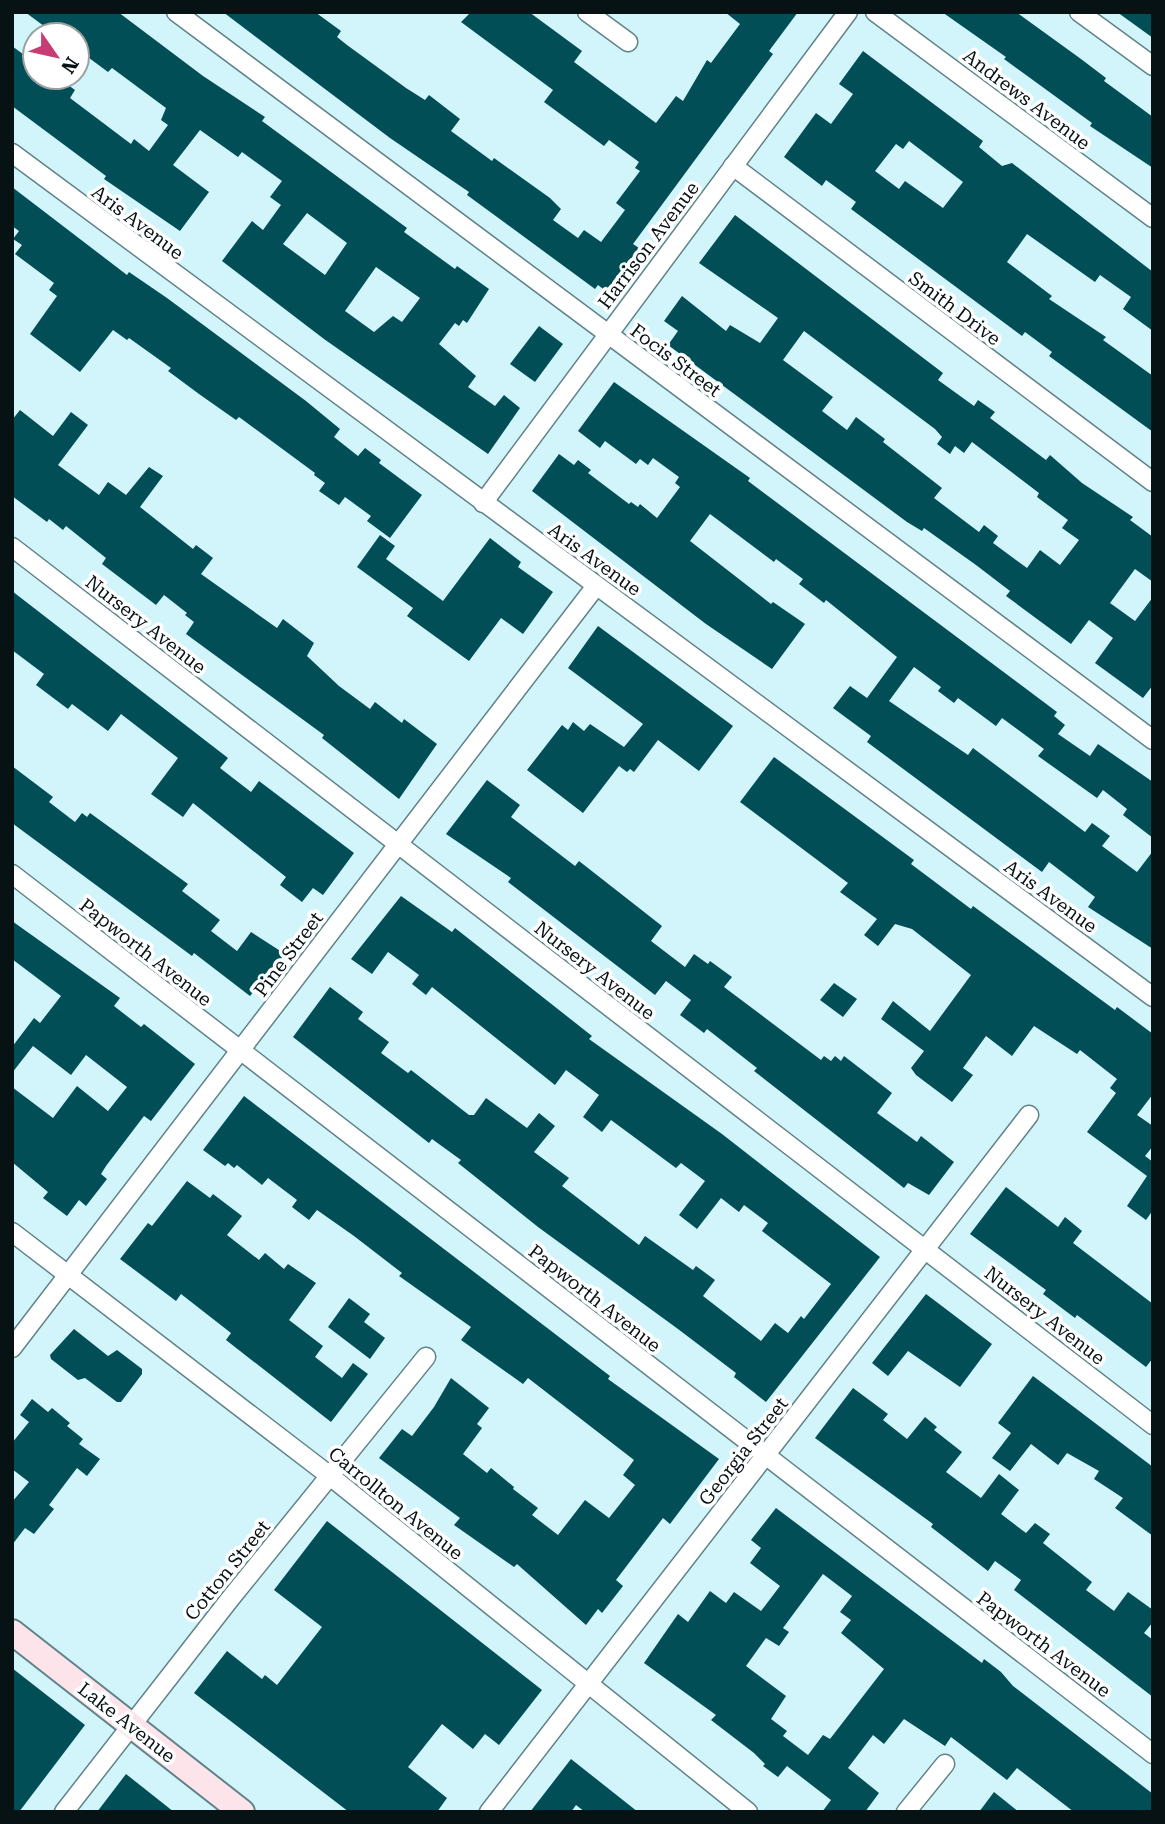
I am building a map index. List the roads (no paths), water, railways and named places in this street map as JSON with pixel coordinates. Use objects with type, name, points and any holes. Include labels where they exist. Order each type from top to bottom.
[{"type":"street","name":"Focis Street","points":[[176,12],[1153,740]]},
{"type":"street","points":[[587,12],[628,42]]},
{"type":"street","name":"Harrison Avenue","points":[[483,503],[848,12]]},
{"type":"street","name":"Andrews Avenue","points":[[875,12],[1153,218]]},
{"type":"street","points":[[1079,12],[1153,66]]},
{"type":"street","name":"Aris Avenue","points":[[12,153],[1153,997]]},
{"type":"street","name":"Smith Drive","points":[[733,166],[1153,482]]},
{"type":"street","name":"Nursery Avenue","points":[[12,547],[1153,1425]]},
{"type":"street","name":"Pine Street","points":[[12,1348],[596,586]]},
{"type":"street","name":"Papworth Avenue","points":[[12,874],[765,1458],[1153,1754]]},
{"type":"street","name":"Georgia Street","points":[[489,1812],[1029,1115]]},
{"type":"street","name":"Carrollton Avenue","points":[[12,1232],[330,1476],[748,1812]]},
{"type":"street","name":"Cotton Street","points":[[65,1812],[131,1725],[426,1357]]},
{"type":"street","name":"Lake Avenue","points":[[12,1632],[242,1812]]},
{"type":"street","points":[[906,1812],[945,1764]]}]
